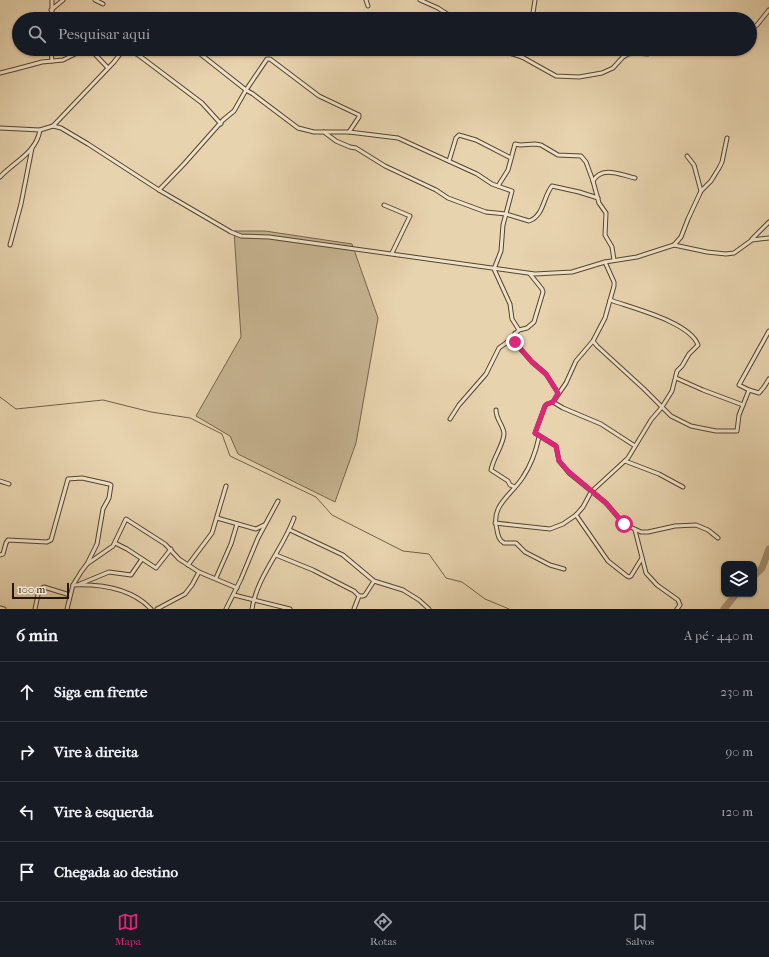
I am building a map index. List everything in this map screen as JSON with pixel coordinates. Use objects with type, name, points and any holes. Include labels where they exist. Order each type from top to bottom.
[{"type":"street","points":[[52,0],[52,10]]},
{"type":"street","points":[[52,10],[63,0]]},
{"type":"street","points":[[95,0],[103,4]]},
{"type":"street","points":[[366,0],[368,6]]},
{"type":"street","points":[[420,0],[444,12]]},
{"type":"street","points":[[533,12],[535,0]]},
{"type":"street","points":[[757,25],[769,10]]},
{"type":"street","points":[[52,56],[52,61]]},
{"type":"street","points":[[0,72],[42,62],[63,60],[71,56]]},
{"type":"street","points":[[97,56],[108,68]]},
{"type":"street","points":[[0,128],[40,130],[53,126],[118,56]]},
{"type":"street","points":[[139,56],[202,102],[221,124]]},
{"type":"street","points":[[203,56],[298,128],[314,132],[349,132],[398,138],[513,192],[503,225],[501,250],[494,269],[510,304],[512,319],[519,330]]},
{"type":"street","points":[[519,56],[556,76],[579,77],[602,73],[613,68],[625,56]]},
{"type":"street","points":[[159,190],[236,108],[267,59],[270,59],[319,96],[360,115],[349,132]]},
{"type":"street","points":[[53,126],[61,128],[82,140],[159,190],[237,235],[269,237],[355,250],[392,253],[530,274],[572,272],[605,262],[637,257],[674,245],[707,252],[726,254],[737,252],[752,240],[769,222]]},
{"type":"street","points":[[0,177],[32,148],[37,142],[40,130]]},
{"type":"street","points":[[324,132],[336,140],[350,147],[356,148],[385,166],[436,190],[448,198],[486,212],[506,214],[532,221],[541,212],[546,196],[552,186],[598,198]]},
{"type":"street","points":[[449,161],[456,138],[459,135],[476,140],[511,158]]},
{"type":"street","points":[[674,245],[681,237],[701,191],[711,181],[722,162],[727,138]]},
{"type":"street","points":[[498,186],[508,170],[515,144],[541,145],[558,155],[581,156],[586,162],[598,198],[606,213],[605,235],[612,247],[614,260]]},
{"type":"street","points":[[10,245],[21,204],[32,148]]},
{"type":"street","points":[[687,156],[694,164],[701,191]]},
{"type":"street","points":[[593,181],[596,176],[604,172],[635,178]]},
{"type":"street","points":[[384,204],[410,216],[392,253]]},
{"type":"street","points":[[752,240],[769,238]]},
{"type":"street","points":[[605,262],[614,282],[614,286],[603,322],[593,341],[578,357],[566,383],[553,402],[547,404],[543,410],[535,433],[539,437],[556,446],[558,450],[558,459],[561,463],[591,492],[611,508],[624,524],[641,532],[648,532],[671,526],[696,525],[708,530],[718,538]]},
{"type":"street","points":[[450,419],[459,405],[486,374],[496,350],[506,343],[519,330],[527,328],[534,322],[542,295],[542,288],[530,274]]},
{"type":"street","points":[[495,523],[550,529],[564,524],[576,515],[583,507],[591,492],[625,461],[672,391],[677,371],[682,366],[689,354],[698,345],[694,336],[674,323],[610,300]]},
{"type":"street","points":[[769,331],[739,383],[740,386],[759,393],[769,378]]},
{"type":"street","points":[[515,334],[515,342],[517,345],[532,362],[546,374],[558,393]]},
{"type":"street","points":[[593,341],[668,414],[685,424],[716,431],[736,431],[738,429],[739,415],[749,390]]},
{"type":"street","points":[[676,378],[743,405]]},
{"type":"street","points":[[553,402],[563,408],[601,424],[635,446]]},
{"type":"street","points":[[496,410],[497,419],[502,427],[504,436],[491,470],[508,481],[514,488]]},
{"type":"street","points":[[539,437],[536,450],[523,478],[500,504],[495,518],[495,523],[498,537],[504,543],[516,543],[525,552],[550,565],[564,569]]},
{"type":"street","points":[[625,461],[658,474],[683,487]]},
{"type":"street","points":[[0,556],[3,554],[8,540],[47,542],[51,540],[68,479],[82,478],[111,485],[109,498],[103,509],[97,544],[87,564],[73,586],[67,609]]},
{"type":"street","points":[[0,481],[9,484]]},
{"type":"street","points":[[188,565],[210,536],[226,486]]},
{"type":"street","points":[[226,609],[234,595],[258,538],[278,501]]},
{"type":"street","points":[[576,515],[608,561],[627,576],[631,576],[642,558]]},
{"type":"street","points":[[217,518],[256,529],[266,524]]},
{"type":"street","points":[[252,609],[257,589],[290,530],[294,518]]},
{"type":"street","points":[[87,564],[106,553],[115,544],[125,521],[128,519],[171,549],[179,559],[199,572],[237,588]]},
{"type":"street","points":[[216,578],[231,544],[237,524]]},
{"type":"street","points":[[290,530],[343,555],[374,580],[403,590],[419,600],[429,609]]},
{"type":"street","points":[[635,530],[646,573],[657,585],[678,600],[680,605],[677,609]]},
{"type":"street","points":[[115,544],[127,549],[156,568],[171,549]]},
{"type":"street","points":[[276,555],[290,562],[314,570],[354,591],[359,596]]},
{"type":"street","points":[[79,585],[109,572],[131,575],[142,559]]},
{"type":"street","points":[[157,609],[185,594],[192,586],[199,572]]},
{"type":"street","points":[[359,596],[365,595],[374,580]]},
{"type":"street","points":[[73,586],[104,586],[121,590],[143,602],[150,609]]},
{"type":"street","points":[[35,609],[41,588],[70,595]]},
{"type":"street","points":[[234,595],[290,609]]},
{"type":"street","points":[[354,609],[359,596]]},
{"type":"street","points":[[0,608],[4,609]]},
{"type":"shaded area","points":[[234,231],[265,231],[352,244],[378,318],[356,443],[335,502],[238,454],[230,436],[196,416],[241,337]]},
{"type":"waterway","points":[[0,397],[16,409],[103,400],[151,412],[190,418],[222,434],[230,456],[316,497],[332,515],[403,551],[429,554],[446,578],[462,582],[485,599],[509,609]]},
{"type":"waterway","points":[[757,573],[762,568],[769,549]]},
{"type":"waterway","points":[[724,609],[734,597]]},
{"type":"route","points":[[515,342],[532,362],[546,374],[558,393],[553,402],[545,406],[535,431],[536,435],[556,446],[559,461],[591,492],[606,503],[624,524]]}]
